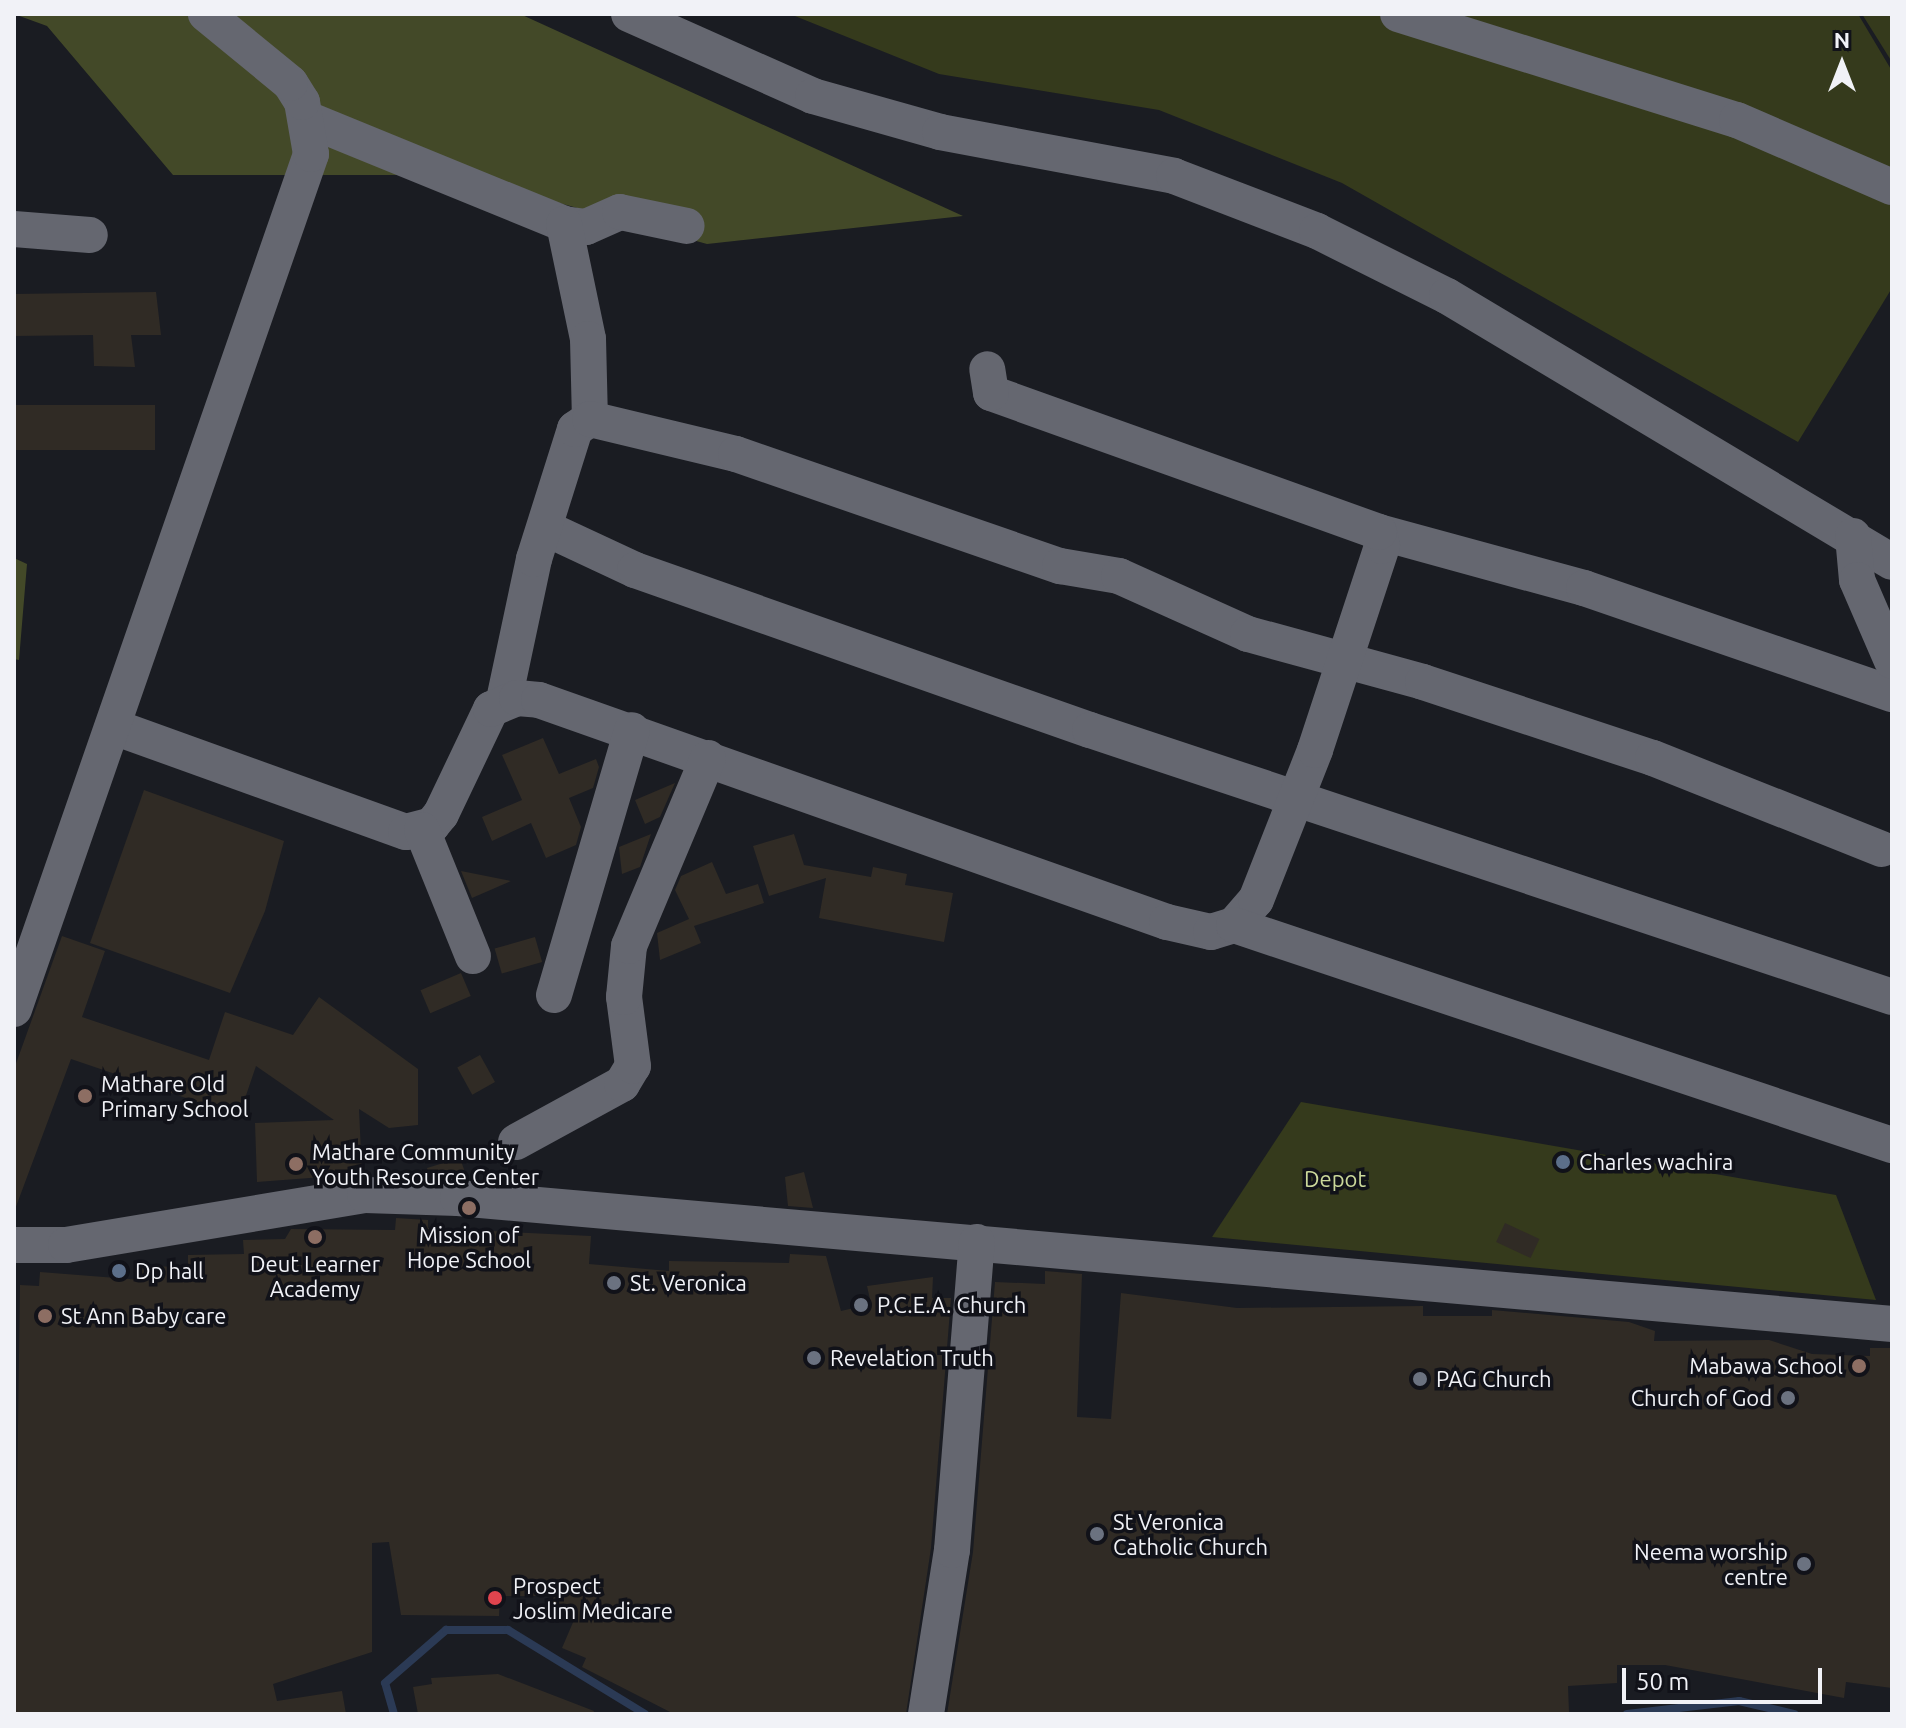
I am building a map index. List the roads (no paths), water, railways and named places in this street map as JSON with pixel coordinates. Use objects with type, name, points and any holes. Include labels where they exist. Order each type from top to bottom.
[{"type":"street","points":[[14,1009],[311,154],[307,119],[290,83],[206,14]]},
{"type":"street","points":[[629,14],[813,96],[940,132],[1174,176],[1317,231],[1447,296],[1892,562]]},
{"type":"street","points":[[1398,14],[1737,120],[1892,187]]},
{"type":"street","points":[[307,119],[564,224],[586,227],[620,212],[687,226]]},
{"type":"street","points":[[564,224],[588,339],[590,419]]},
{"type":"street","points":[[14,229],[90,235]]},
{"type":"street","points":[[987,369],[991,393],[1379,532],[1584,588],[1892,694]]},
{"type":"street","points":[[114,727],[390,830],[422,830],[441,814],[482,722],[504,700],[511,645],[575,429],[590,419],[736,454],[1060,566],[1119,576],[1248,634],[1423,682],[1653,758],[1882,849]]},
{"type":"street","points":[[545,528],[635,570],[1294,801],[1892,997]]},
{"type":"street","points":[[504,700],[539,700],[632,730],[1167,922],[1211,932],[1234,925],[1256,900],[1345,663],[1382,546],[1379,532]]},
{"type":"street","points":[[1853,536],[1857,580],[1892,661]]},
{"type":"street","points":[[554,995],[632,730]]},
{"type":"street","points":[[516,1142],[622,1084],[633,1066],[624,997],[629,946],[708,758]]},
{"type":"street","points":[[422,830],[473,956]]},
{"type":"street","points":[[1234,925],[1892,1145]]},
{"type":"street","points":[[14,1245],[66,1245],[365,1195],[977,1242],[1892,1324]]},
{"type":"street","points":[[926,1714],[952,1550],[977,1242]]},
{"type":"waterway","points":[[394,1714],[385,1683],[446,1630],[508,1630],[645,1714]]},
{"type":"waterway","points":[[1627,1714],[1739,1701],[1794,1714]]},
{"type":"place","name":"Mathare Old Primary School","points":[[85,1096]]},
{"type":"place","name":"Charles wachira","points":[[1563,1162]]},
{"type":"place","name":"Mathare Community Youth Resource Center","points":[[296,1164]]},
{"type":"place","name":"Mission of Hope School","points":[[469,1208]]},
{"type":"place","name":"Deut Learner Academy","points":[[315,1237]]},
{"type":"place","name":"Dp hall","points":[[119,1271]]},
{"type":"place","name":"St. Veronica","points":[[614,1283]]},
{"type":"place","name":"P.C.E.A. Church","points":[[861,1305]]},
{"type":"place","name":"St Ann Baby care","points":[[45,1316]]},
{"type":"place","name":"Revelation Truth","points":[[814,1358]]},
{"type":"place","name":"Mabawa School","points":[[1859,1366]]},
{"type":"place","name":"PAG Church","points":[[1420,1379]]},
{"type":"place","name":"Church of God","points":[[1788,1398]]},
{"type":"place","name":"St Veronica Catholic Church","points":[[1097,1534]]},
{"type":"place","name":"Neema worship centre","points":[[1804,1564]]},
{"type":"place","name":"Prospect Joslim Medicare","points":[[495,1598]]},
{"type":"park label","name":"Depot","points":[[1335,1179]]}]
